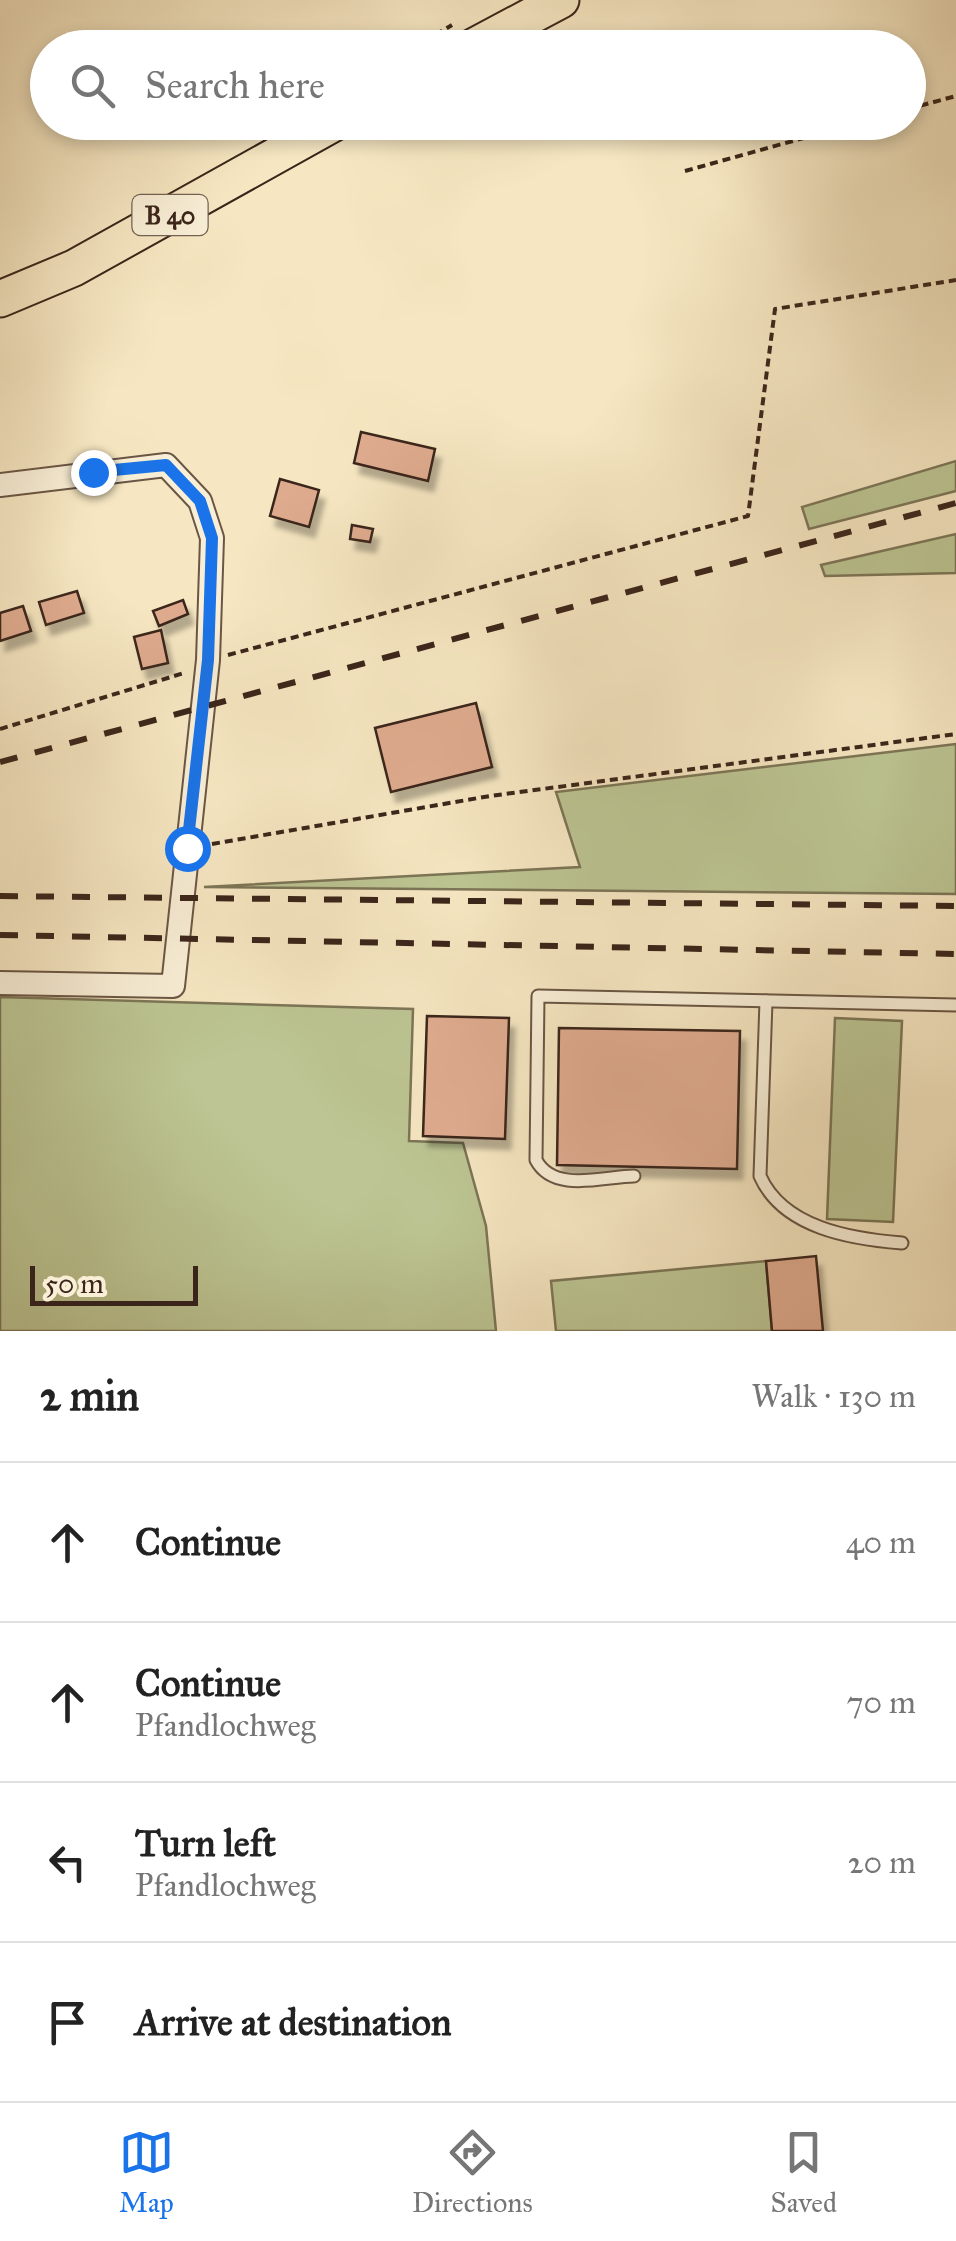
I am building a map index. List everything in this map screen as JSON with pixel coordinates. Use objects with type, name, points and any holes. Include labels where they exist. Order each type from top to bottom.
[{"type":"main road","points":[[505,30],[561,0]]},
{"type":"main road","name":"B 40","points":[[0,299],[74,268],[304,140]]},
{"type":"street","points":[[0,485],[166,465],[200,501],[212,538],[208,663],[173,986],[0,984]]},
{"type":"lane","points":[[634,1176],[566,1179],[541,1170],[536,1160],[538,996],[956,1005]]},
{"type":"lane","points":[[766,1001],[760,1176],[766,1188],[790,1211],[830,1231],[863,1240],[902,1243]]},
{"type":"path","points":[[926,105],[956,96]]},
{"type":"path","points":[[685,172],[798,140]]},
{"type":"path","points":[[0,729],[208,663],[748,516],[774,309],[956,280]]},
{"type":"path","points":[[187,848],[490,796],[956,734]]},
{"type":"green space","points":[[956,461],[956,491],[809,529],[802,507]]},
{"type":"green space","points":[[956,534],[956,573],[825,576],[821,565]]},
{"type":"green space","points":[[956,744],[956,894],[204,887],[580,867],[556,792]]},
{"type":"green space","points":[[0,997],[413,1009],[409,1141],[463,1143],[486,1226],[496,1331],[0,1331]]},
{"type":"green space","points":[[835,1018],[902,1021],[893,1222],[827,1219]]},
{"type":"green space","points":[[766,1261],[772,1331],[556,1331],[551,1281]]},
{"type":"building","points":[[361,432],[435,449],[428,481],[354,463]]},
{"type":"building","points":[[280,479],[319,490],[309,527],[270,516]]},
{"type":"building","points":[[352,525],[373,529],[370,542],[350,539]]},
{"type":"building","points":[[77,591],[84,613],[46,625],[39,602]]},
{"type":"building","points":[[183,600],[188,614],[159,626],[153,611]]},
{"type":"building","points":[[23,606],[31,631],[0,641],[0,613]]},
{"type":"building","points":[[161,630],[168,663],[142,669],[134,637]]},
{"type":"building","points":[[476,703],[492,767],[391,792],[375,728]]},
{"type":"building","points":[[427,1016],[509,1018],[505,1139],[423,1136]]},
{"type":"building","points":[[559,1028],[740,1031],[737,1169],[557,1165]]},
{"type":"building","points":[[816,1256],[823,1331],[772,1331],[766,1261]]},
{"type":"railway","points":[[0,762],[956,503]]},
{"type":"railway","points":[[0,896],[956,906]]},
{"type":"railway","points":[[0,935],[956,954]]},
{"type":"route","points":[[93,472],[166,465],[200,501],[212,538],[208,660],[187,848]]}]
